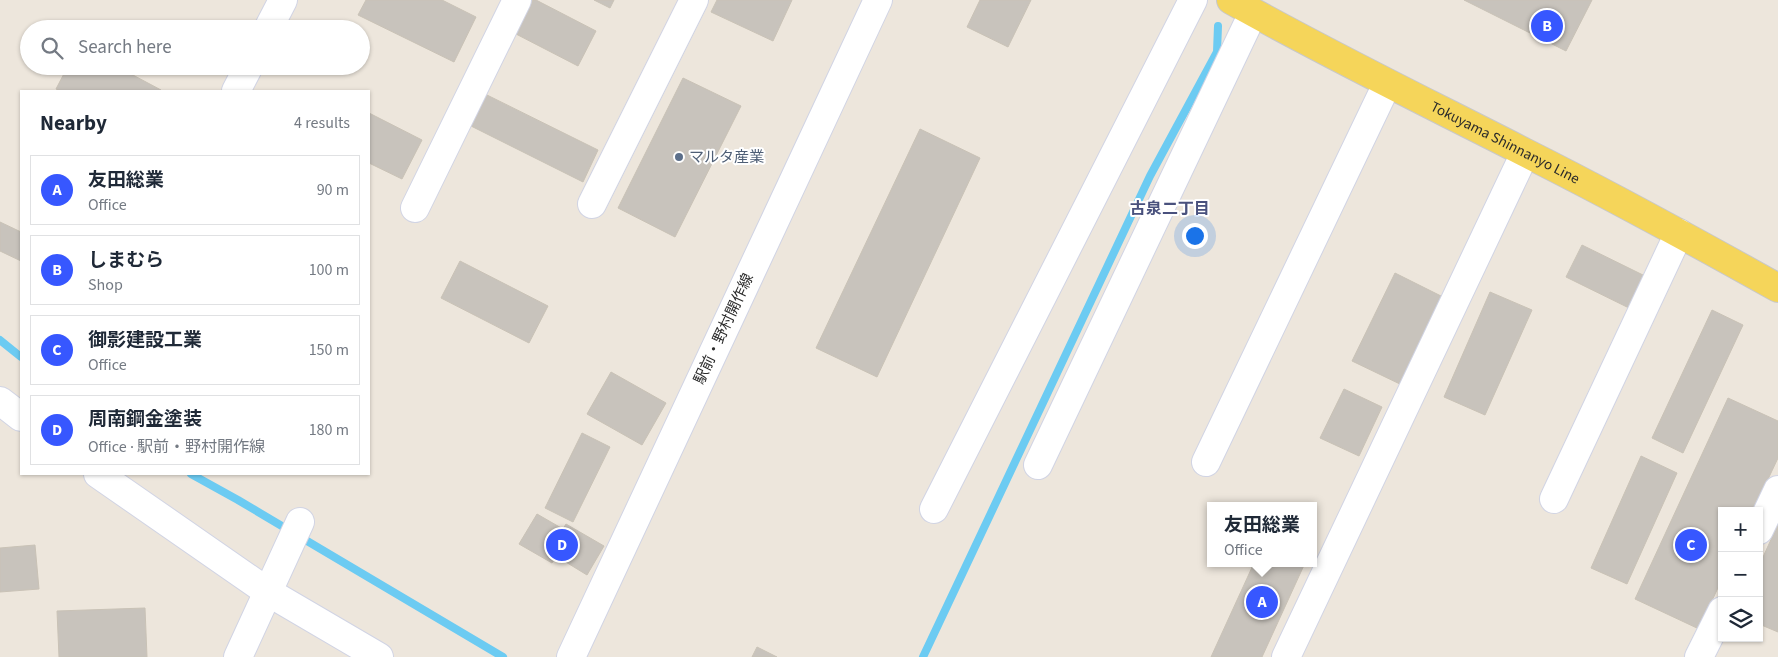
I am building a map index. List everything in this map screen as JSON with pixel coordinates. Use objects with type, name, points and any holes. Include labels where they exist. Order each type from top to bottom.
[{"type":"main road","name":"Tokuyama Shinnanyo Line","points":[[1242,6],[1387,84],[1679,233],[1778,288]]},
{"type":"street","points":[[273,20],[283,0]]},
{"type":"street","points":[[415,208],[517,0]]},
{"type":"street","points":[[592,204],[694,0]]},
{"type":"street","name":"駅前・野村開作線","points":[[571,657],[878,0]]},
{"type":"street","points":[[934,509],[1193,0]]},
{"type":"street","points":[[1038,465],[1242,6]]},
{"type":"street","points":[[237,90],[244,75]]},
{"type":"street","points":[[1206,462],[1387,84]]},
{"type":"street","points":[[1286,657],[1525,153]]},
{"type":"street","points":[[1554,499],[1679,233]]},
{"type":"street","points":[[0,401],[20,416]]},
{"type":"street","points":[[99,475],[268,592],[379,657]]},
{"type":"street","points":[[1763,522],[1778,490]]},
{"type":"street","points":[[238,657],[300,522]]},
{"type":"street","points":[[1698,657],[1718,619]]},
{"type":"building","points":[[366,0],[442,0],[476,17],[454,62],[358,15]]},
{"type":"building","points":[[533,0],[596,31],[578,66],[516,34]]},
{"type":"building","points":[[594,0],[614,0],[610,8]]},
{"type":"building","points":[[717,0],[792,0],[773,41],[711,12]]},
{"type":"building","points":[[980,0],[1031,0],[1008,47],[967,27]]},
{"type":"building","points":[[1464,0],[1592,0],[1566,51]]},
{"type":"building","points":[[63,75],[133,75],[161,90],[58,90],[56,89]]},
{"type":"building","name":"マルタ産業","points":[[683,78],[741,106],[675,237],[618,208]]},
{"type":"building","points":[[485,94],[598,150],[583,182],[469,125]]},
{"type":"building","points":[[370,114],[422,140],[402,179],[370,163]]},
{"type":"building","points":[[920,129],[980,158],[877,377],[816,348]]},
{"type":"building","points":[[0,222],[20,232],[20,261],[0,251]]},
{"type":"building","points":[[1582,245],[1645,276],[1629,308],[1566,277]]},
{"type":"building","points":[[460,261],[548,306],[529,343],[441,298]]},
{"type":"building","points":[[1395,273],[1445,298],[1402,385],[1352,361]]},
{"type":"building","points":[[1490,292],[1532,310],[1485,415],[1444,397]]},
{"type":"building","points":[[1712,310],[1743,325],[1683,453],[1652,438]]},
{"type":"building","points":[[611,372],[666,403],[642,445],[587,414]]},
{"type":"building","points":[[1344,389],[1382,407],[1359,456],[1320,438]]},
{"type":"building","points":[[1728,398],[1778,421],[1778,458],[1755,507],[1718,507],[1718,588],[1699,629],[1635,599]]},
{"type":"building","points":[[582,433],[610,447],[573,522],[545,508]]},
{"type":"building","points":[[1641,456],[1677,473],[1627,584],[1591,568]]},
{"type":"building","points":[[537,514],[563,529],[566,524],[604,546],[587,575],[556,556],[552,563],[519,544]]},
{"type":"building","points":[[1778,524],[1778,632],[1763,626],[1763,557]]},
{"type":"building","points":[[35,545],[39,589],[0,592],[0,548]]},
{"type":"building","points":[[1252,567],[1303,567],[1262,657],[1211,657]]},
{"type":"building","points":[[145,608],[147,657],[59,657],[57,611]]},
{"type":"building","points":[[757,647],[777,657],[752,657]]},
{"type":"waterway","points":[[923,657],[1150,176],[1217,52],[1218,26]]},
{"type":"waterway","points":[[0,340],[20,356]]},
{"type":"waterway","points":[[193,475],[503,657]]},
{"type":"place","name":"しまむら","points":[[1547,26]]},
{"type":"place","name":"マルタ産業","points":[[679,157]]},
{"type":"place","name":"周南鋼金塗装","points":[[562,545]]},
{"type":"place","name":"御影建設工業","points":[[1691,545]]},
{"type":"place","name":"友田総業","points":[[1262,602]]},
{"type":"district","name":"古泉二丁目","points":[[1170,209]]}]
